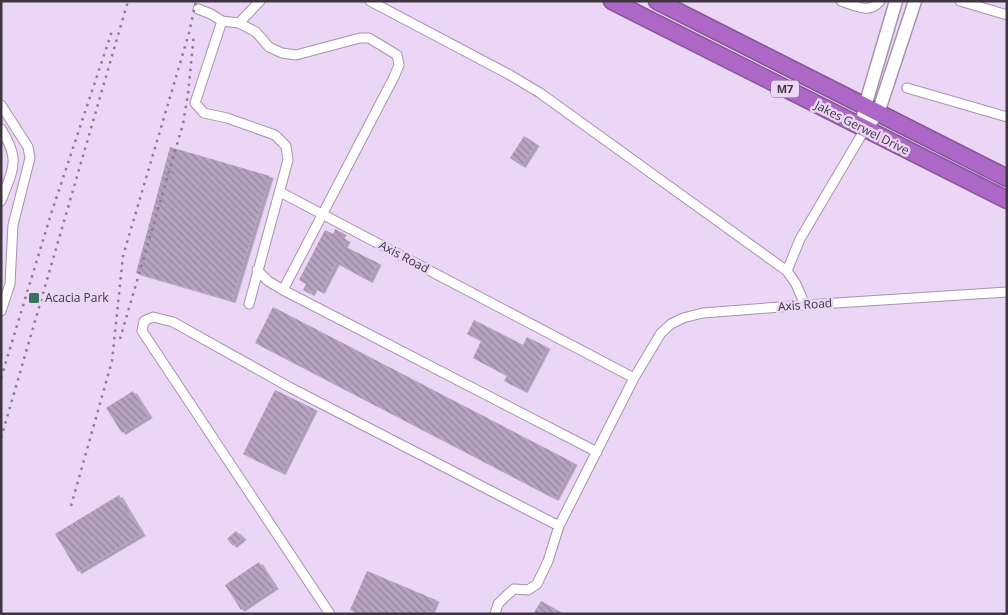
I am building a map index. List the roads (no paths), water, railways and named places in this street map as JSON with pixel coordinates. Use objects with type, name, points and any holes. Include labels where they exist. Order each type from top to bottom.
[{"type":"highway","name":"Jakes Gerwel Drive","points":[[612,1],[861,131],[1007,200]]},
{"type":"highway","name":"Jakes Gerwel Drive","points":[[657,1],[1007,178]]},
{"type":"main road","points":[[871,110],[896,1]]},
{"type":"main road","points":[[861,131],[915,1]]},
{"type":"street","points":[[239,23],[260,1]]},
{"type":"street","points":[[370,1],[510,75],[540,93],[787,271],[796,284],[805,305]]},
{"type":"street","points":[[841,1],[866,9],[873,8],[880,1]]},
{"type":"street","points":[[960,1],[1007,15]]},
{"type":"street","points":[[198,9],[222,21],[239,23],[256,32],[270,47],[282,53],[296,55],[360,38],[369,38],[397,55],[399,65],[394,77],[283,290]]},
{"type":"street","points":[[222,21],[195,103],[204,113],[227,118],[275,135],[286,146],[288,160],[249,304]]},
{"type":"street","points":[[907,88],[1007,116]]},
{"type":"street","points":[[1,105],[28,147],[30,158],[13,225],[10,284],[1,311]]},
{"type":"street","points":[[1,129],[9,142],[14,160],[1,201]]},
{"type":"street","points":[[787,271],[800,239],[861,131]]},
{"type":"street","name":"Axis Road","points":[[280,192],[634,378]]},
{"type":"street","points":[[257,270],[268,282],[597,452]]},
{"type":"street","name":"Axis Road","points":[[495,614],[498,604],[514,589],[528,590],[537,584],[548,561],[559,526],[634,378],[661,333],[671,324],[683,318],[703,313],[1007,292]]},
{"type":"street","points":[[330,614],[142,331],[144,321],[153,317],[173,322],[291,388],[559,526]]},
{"type":"railway","points":[[1,438],[128,1]]},
{"type":"railway","points":[[71,506],[112,361],[123,256],[189,33],[196,1]]},
{"type":"railway","points":[[1,378],[51,214],[113,28]]},
{"type":"railway","points":[[120,339],[183,124],[194,34]]},
{"type":"place","name":"Acacia Park","points":[[34,298]]}]
